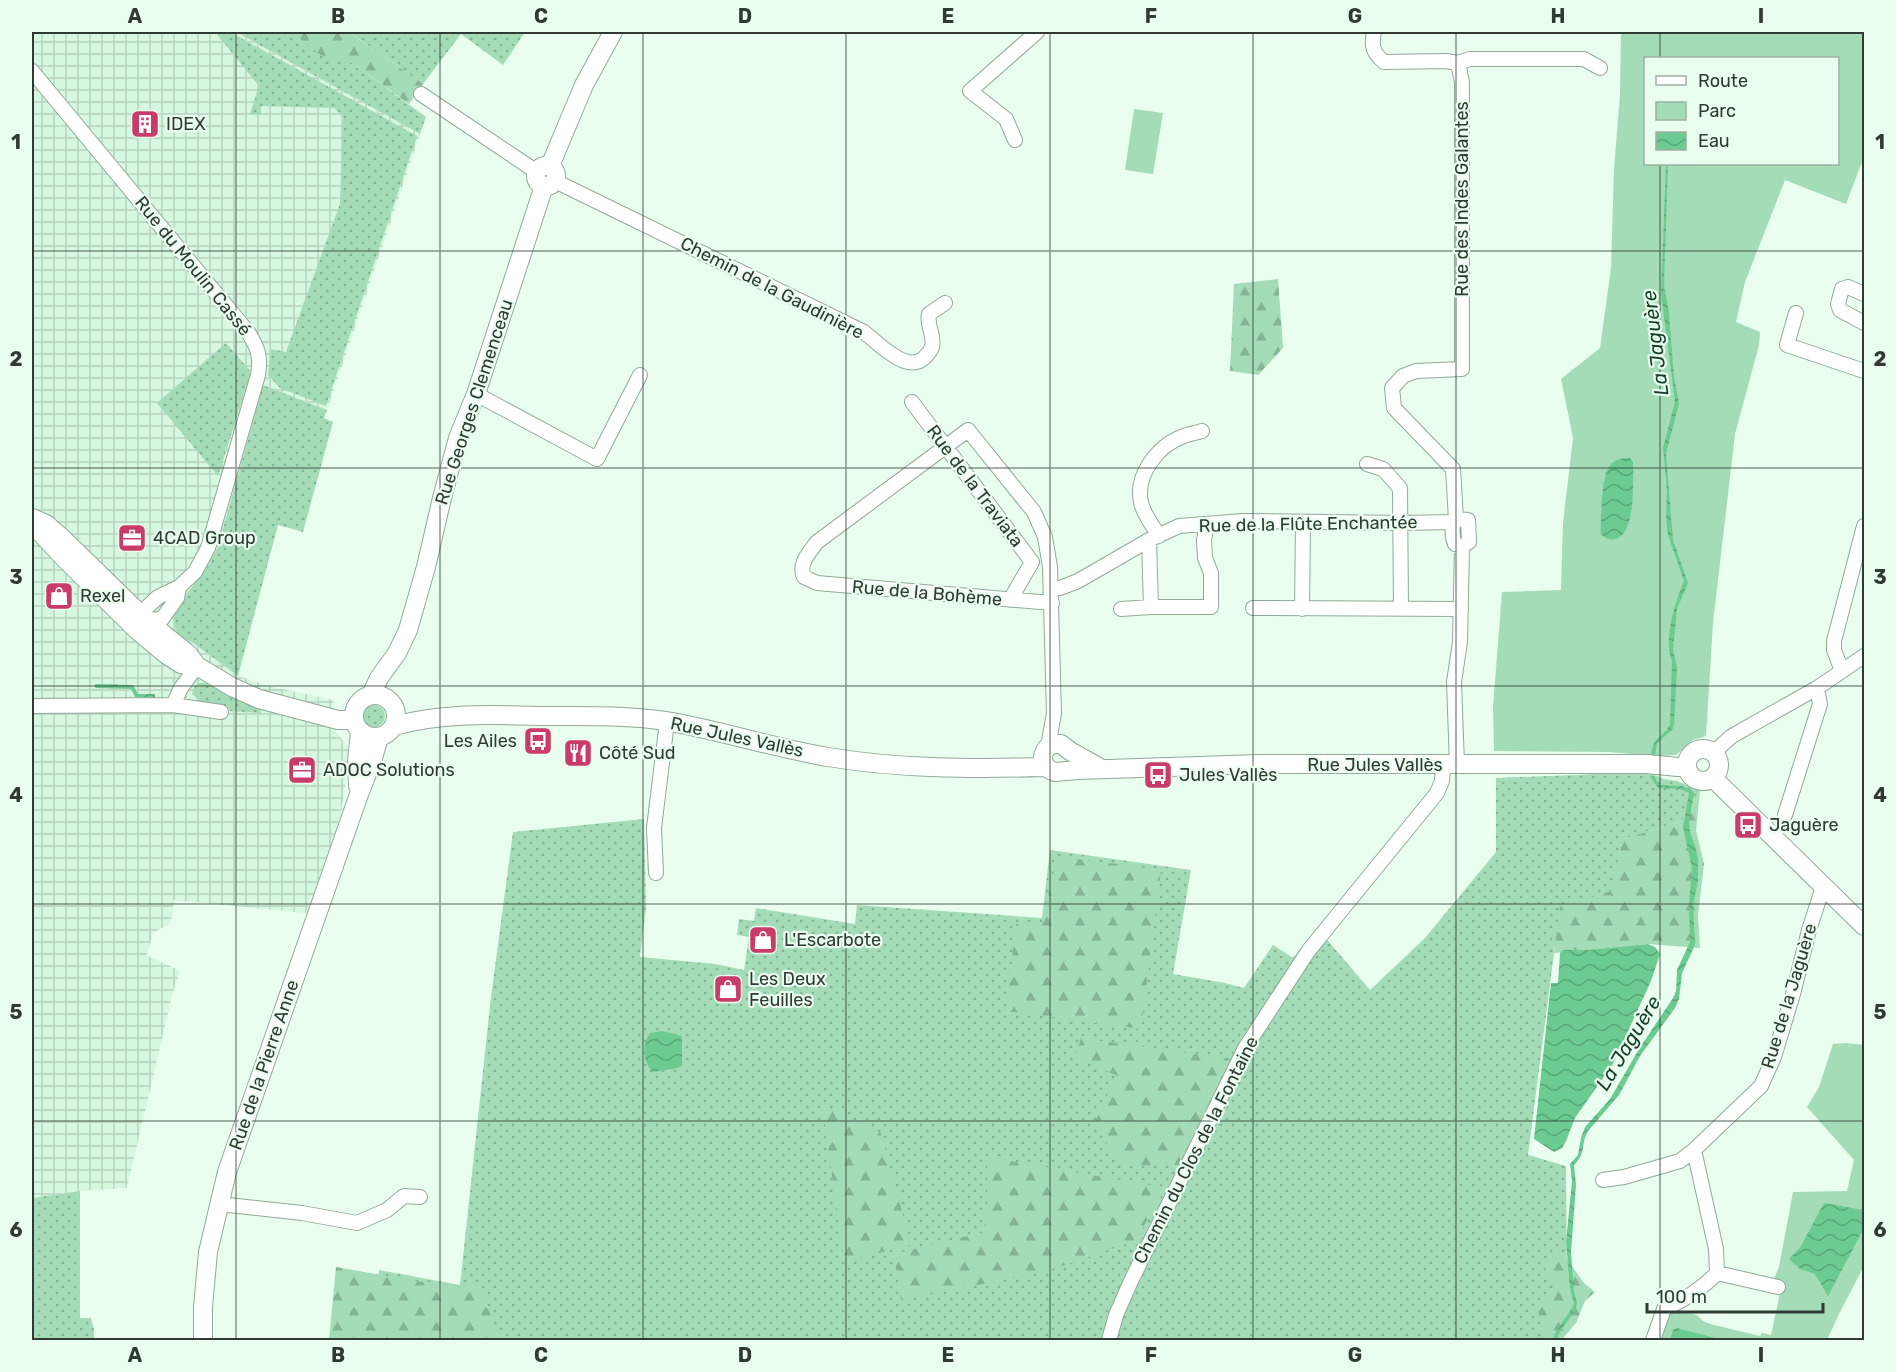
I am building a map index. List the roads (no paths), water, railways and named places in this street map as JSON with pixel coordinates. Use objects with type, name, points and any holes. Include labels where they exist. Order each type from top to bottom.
[{"type":"street","name":"Rue Georges Clemenceau","points":[[370,709],[408,630],[456,448],[476,394],[547,176],[584,85],[613,32]]},
{"type":"street","points":[[1015,140],[1006,119],[970,91],[1037,32]]},
{"type":"street","points":[[1374,32],[1372,44],[1375,55],[1384,62],[1446,61],[1458,63],[1470,59],[1584,59],[1600,68]]},
{"type":"street","name":"Rue des Indes Galantes","points":[[1455,521],[1453,469],[1394,408],[1392,388],[1403,376],[1416,371],[1462,369],[1462,82],[1458,63]]},
{"type":"street","name":"Rue du Moulin Cassé","points":[[32,71],[248,332],[261,360],[208,548],[195,572],[179,587],[158,597],[143,620]]},
{"type":"street","points":[[421,94],[547,176]]},
{"type":"street","name":"Chemin de la Gaudinière","points":[[547,176],[864,332],[908,364],[918,363],[932,347],[932,336],[927,320],[929,314],[945,303]]},
{"type":"street","points":[[1864,294],[1848,287],[1842,289],[1838,304],[1839,310],[1864,323]]},
{"type":"street","points":[[1796,314],[1787,345],[1864,371]]},
{"type":"street","points":[[476,394],[597,459],[640,375]]},
{"type":"street","name":"Rue de la Traviata","points":[[912,402],[1032,562],[1010,600]]},
{"type":"street","points":[[945,447],[968,430],[1034,512],[1045,537],[1050,567],[1054,753],[1102,769]]},
{"type":"street","points":[[1151,607],[1154,538],[1141,503],[1141,483],[1148,465],[1162,448],[1182,436],[1202,431]]},
{"type":"street","name":"Rue de la Bohème","points":[[945,447],[817,542],[802,563],[801,571],[804,577],[817,583],[1010,600],[1051,596]]},
{"type":"street","points":[[1367,464],[1383,469],[1400,488],[1401,609]]},
{"type":"street","name":"Rue Jules Vallès","points":[[32,520],[64,558],[143,620],[167,655],[181,664],[197,666],[232,687],[259,699],[338,720],[370,709],[468,715],[610,717],[667,722],[827,757],[881,765],[1005,768],[1054,753],[1071,758],[1070,765],[1065,770],[1270,764],[1647,764],[1687,766]]},
{"type":"street","name":"Rue de la Flûte Enchantée","points":[[1051,596],[1060,588],[1078,581],[1179,526],[1244,521],[1401,523],[1455,521]]},
{"type":"street","name":"Chemin du Clos de la Fontaine","points":[[1109,1341],[1116,1315],[1131,1281],[1245,1048],[1309,950],[1437,793],[1450,765],[1454,682],[1460,642],[1461,609],[1462,546],[1455,544],[1452,538],[1455,521]]},
{"type":"street","points":[[1302,609],[1303,522]]},
{"type":"street","points":[[1120,609],[1211,607],[1211,573],[1204,549],[1207,524]]},
{"type":"street","points":[[1842,671],[1834,650],[1834,641],[1864,526]]},
{"type":"street","name":"Rue du Moulin Cassé","points":[[143,620],[162,619],[177,597],[179,587]]},
{"type":"street","points":[[1253,608],[1461,609]]},
{"type":"street","points":[[1713,752],[1732,736],[1817,688],[1864,656]]},
{"type":"street","points":[[173,705],[181,688],[197,666]]},
{"type":"street","points":[[1785,815],[1820,704],[1817,688]]},
{"type":"street","points":[[32,706],[173,705],[221,712]]},
{"type":"street","points":[[370,709],[396,719],[394,726],[379,737],[372,737],[370,709]]},
{"type":"street","name":"Rue de la Pierre Anne","points":[[358,797],[357,761],[370,709]]},
{"type":"street","name":"Rue Jules Vallès","points":[[394,726],[416,719],[468,715]]},
{"type":"street","points":[[656,873],[654,828],[667,722]]},
{"type":"street","name":"Rue de la Pierre Anne","points":[[203,1341],[203,1308],[208,1252],[227,1172],[379,737]]},
{"type":"street","points":[[1703,748],[1713,752],[1719,760],[1716,774],[1713,778],[1704,781],[1694,778],[1687,766],[1689,756],[1703,748]]},
{"type":"street","points":[[1713,778],[1864,926]]},
{"type":"street","name":"Rue de la Jaguère","points":[[1603,1180],[1624,1177],[1680,1161],[1695,1150],[1761,1086],[1774,1056],[1809,930],[1824,887]]},
{"type":"street","points":[[1653,1341],[1664,1309],[1708,1283],[1717,1273],[1716,1249],[1695,1150]]},
{"type":"street","points":[[219,1204],[302,1213],[357,1223],[387,1210],[405,1196],[420,1197]]},
{"type":"street","points":[[1717,1273],[1778,1287]]},
{"type":"water","points":[[1666,165],[1668,165],[1664,286],[1679,403],[1666,454],[1673,540],[1688,583],[1677,609],[1673,650],[1677,666],[1674,725],[1672,730],[1657,743],[1655,756],[1651,756],[1656,740],[1670,724],[1672,661],[1669,632],[1684,581],[1668,535],[1666,517],[1667,491],[1663,448],[1675,402],[1661,293]]},
{"type":"water","points":[[1623,458],[1630,458],[1633,462],[1631,515],[1624,533],[1618,538],[1611,539],[1601,534],[1603,490],[1609,466]]},
{"type":"water","points":[[95,684],[133,685],[138,694],[155,694],[155,698],[135,697],[131,689],[95,688]]},
{"type":"water","points":[[1650,776],[1654,776],[1659,785],[1683,786],[1693,791],[1694,794],[1689,821],[1698,861],[1698,880],[1693,906],[1695,945],[1682,973],[1679,999],[1675,1008],[1640,1056],[1619,1095],[1588,1131],[1581,1157],[1574,1165],[1576,1185],[1571,1252],[1577,1303],[1575,1311],[1556,1340],[1553,1340],[1574,1304],[1570,1288],[1566,1242],[1572,1181],[1570,1164],[1578,1155],[1585,1127],[1610,1099],[1639,1049],[1673,998],[1676,991],[1677,970],[1690,942],[1689,904],[1692,868],[1683,827],[1689,793],[1680,789],[1658,788]]},
{"type":"water","points":[[1648,944],[1655,947],[1660,954],[1651,981],[1613,1064],[1575,1118],[1562,1148],[1554,1152],[1534,1139],[1551,983],[1558,983],[1560,953],[1564,950]]},
{"type":"water","points":[[662,1031],[682,1036],[682,1065],[678,1068],[653,1072],[645,1058],[646,1043],[650,1033]]},
{"type":"water","points":[[1824,1203],[1864,1210],[1864,1228],[1828,1296],[1815,1274],[1800,1269],[1789,1259],[1801,1246]]},
{"type":"water","points":[[1677,1328],[1723,1340],[1670,1340],[1673,1330]]},
{"type":"place","name":"IDEX","points":[[145,124]]},
{"type":"place","name":"4CAD Group","points":[[132,538]]},
{"type":"place","name":"Rexel","points":[[59,596]]},
{"type":"place","name":"Les Ailes","points":[[538,741]]},
{"type":"place","name":"Côté Sud","points":[[578,753]]},
{"type":"place","name":"ADOC Solutions","points":[[302,770]]},
{"type":"place","name":"Jules Vallès","points":[[1158,775]]},
{"type":"place","name":"Jaguère","points":[[1748,825]]},
{"type":"place","name":"L'Escarbote","points":[[763,940]]},
{"type":"place","name":"Les Deux Feuilles","points":[[728,989]]},
{"type":"water label","name":"La Jaguère","points":[[1655,343]]},
{"type":"water label","name":"La Jaguère","points":[[1628,1043]]}]
